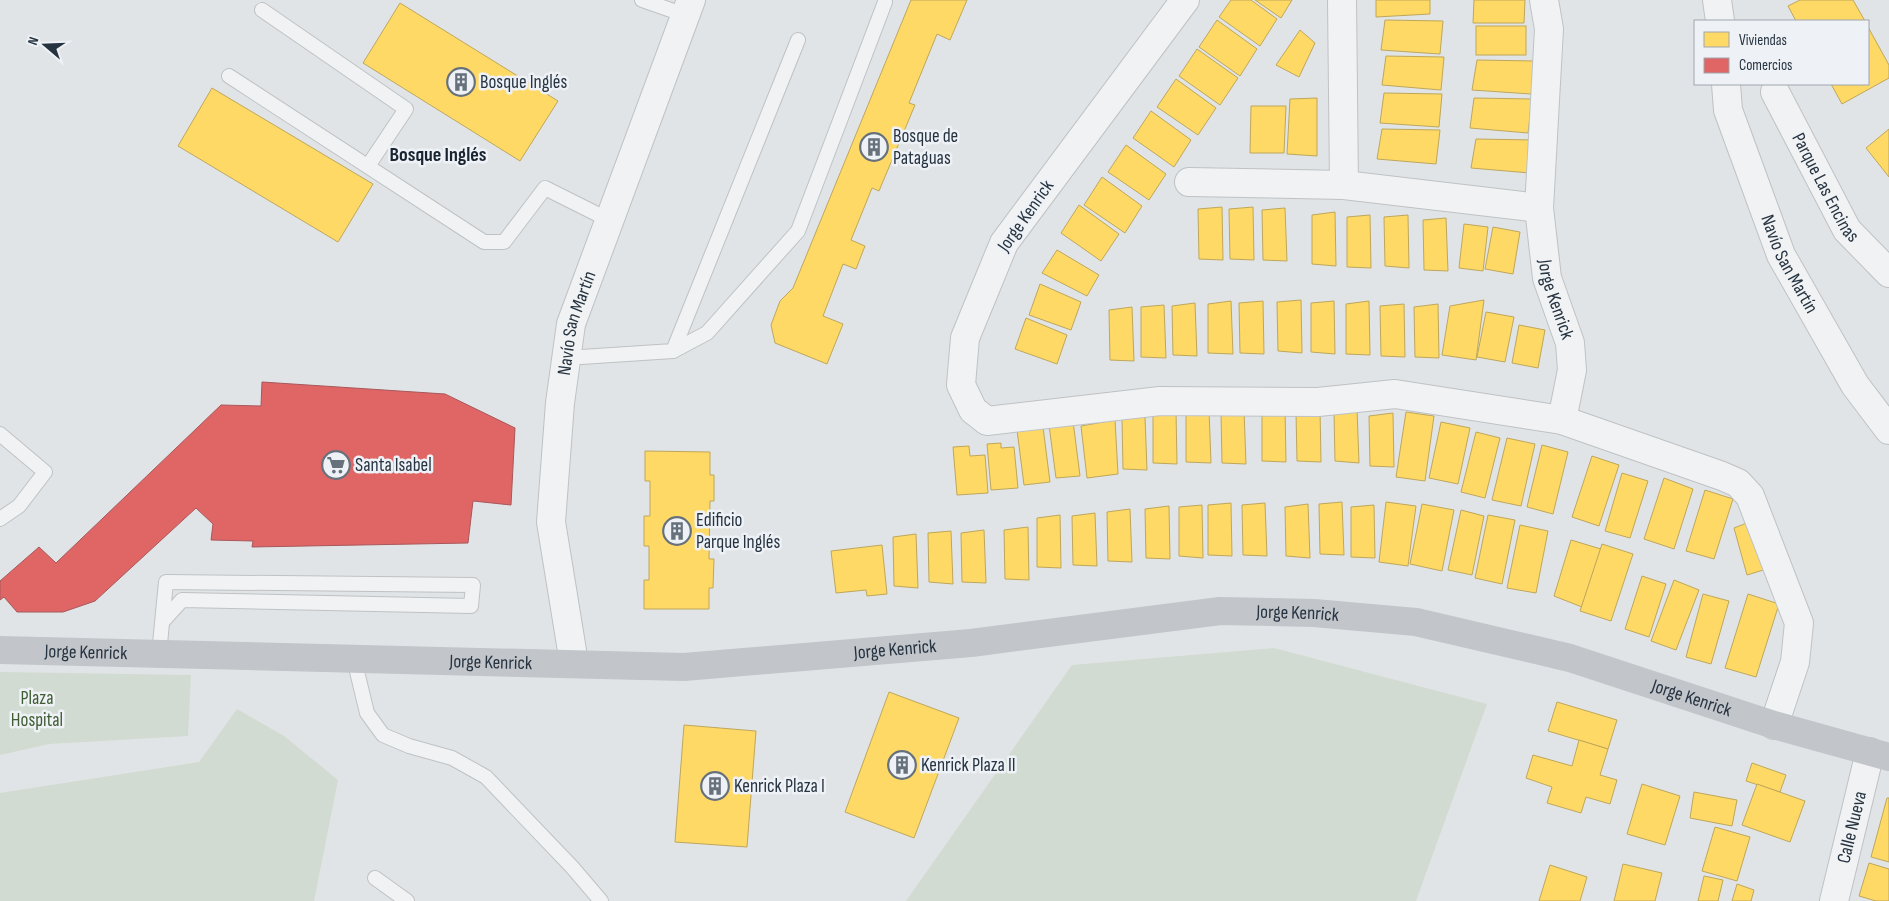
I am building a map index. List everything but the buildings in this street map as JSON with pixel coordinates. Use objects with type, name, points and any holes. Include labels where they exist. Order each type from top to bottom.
[{"type":"main road","name":"Jorge Kenrick","points":[[0,650],[684,666],[970,643],[1220,611],[1314,614],[1416,622],[1570,658],[1774,725],[1879,755]]},
{"type":"street","name":"Jorge Kenrick","points":[[1185,0],[1004,242],[965,338],[961,385],[972,410],[987,421],[1160,401],[1318,402],[1395,394],[1562,420],[1722,476],[1738,483],[1750,496],[1799,623],[1795,662],[1774,725]]},
{"type":"street","points":[[1342,0],[1344,185]]},
{"type":"street","name":"Jorge Kenrick","points":[[1544,0],[1549,29],[1539,208],[1547,278],[1570,343],[1572,370],[1562,420]]},
{"type":"street","points":[[1718,0],[1720,20]]},
{"type":"street","name":"Navío San Martín","points":[[574,663],[551,522],[560,403],[571,324],[688,8]]},
{"type":"street","name":"Navío San Martín","points":[[1726,85],[1728,110],[1781,255],[1855,385],[1889,430]]},
{"type":"street","name":"Parque Las Encinas","points":[[1775,92],[1847,230],[1889,274]]},
{"type":"street","points":[[1189,182],[1344,185],[1539,208]]},
{"type":"street","name":"Calle Nueva","points":[[1834,901],[1879,755]]},
{"type":"lane","points":[[642,0],[688,8]]},
{"type":"lane","points":[[566,358],[673,350],[707,333],[798,231],[885,2]]},
{"type":"lane","points":[[262,10],[406,109],[368,166]]},
{"type":"lane","points":[[673,350],[798,40]]},
{"type":"lane","points":[[229,76],[484,242],[504,242],[545,188],[609,220]]},
{"type":"lane","points":[[0,434],[44,472],[19,506],[0,519]]},
{"type":"lane","points":[[160,654],[162,622],[166,582],[473,585],[471,606],[182,600],[162,622]]},
{"type":"lane","points":[[354,659],[367,713],[382,735],[409,746],[452,758],[486,777],[572,867],[601,901]]},
{"type":"lane","points":[[375,878],[407,901]]},
{"type":"green space","points":[[1274,648],[1487,704],[1416,901],[906,901],[1072,665]]},
{"type":"green space","name":"Plaza Hospital","points":[[0,672],[191,675],[188,736],[49,744],[0,755]]},
{"type":"green space","points":[[237,709],[284,736],[338,780],[314,901],[0,901],[0,793],[199,762]]},
{"type":"place","name":"Bosque Inglés","points":[[461,82]]},
{"type":"place","name":"Bosque de Pataguas","points":[[874,147]]},
{"type":"place","name":"Santa Isabel","points":[[336,465]]},
{"type":"place","name":"Edificio Parque Inglés","points":[[677,531]]},
{"type":"place","name":"Kenrick Plaza II","points":[[902,765]]},
{"type":"place","name":"Kenrick Plaza I","points":[[715,786]]},
{"type":"district","name":"Bosque Inglés","points":[[438,155]]}]
